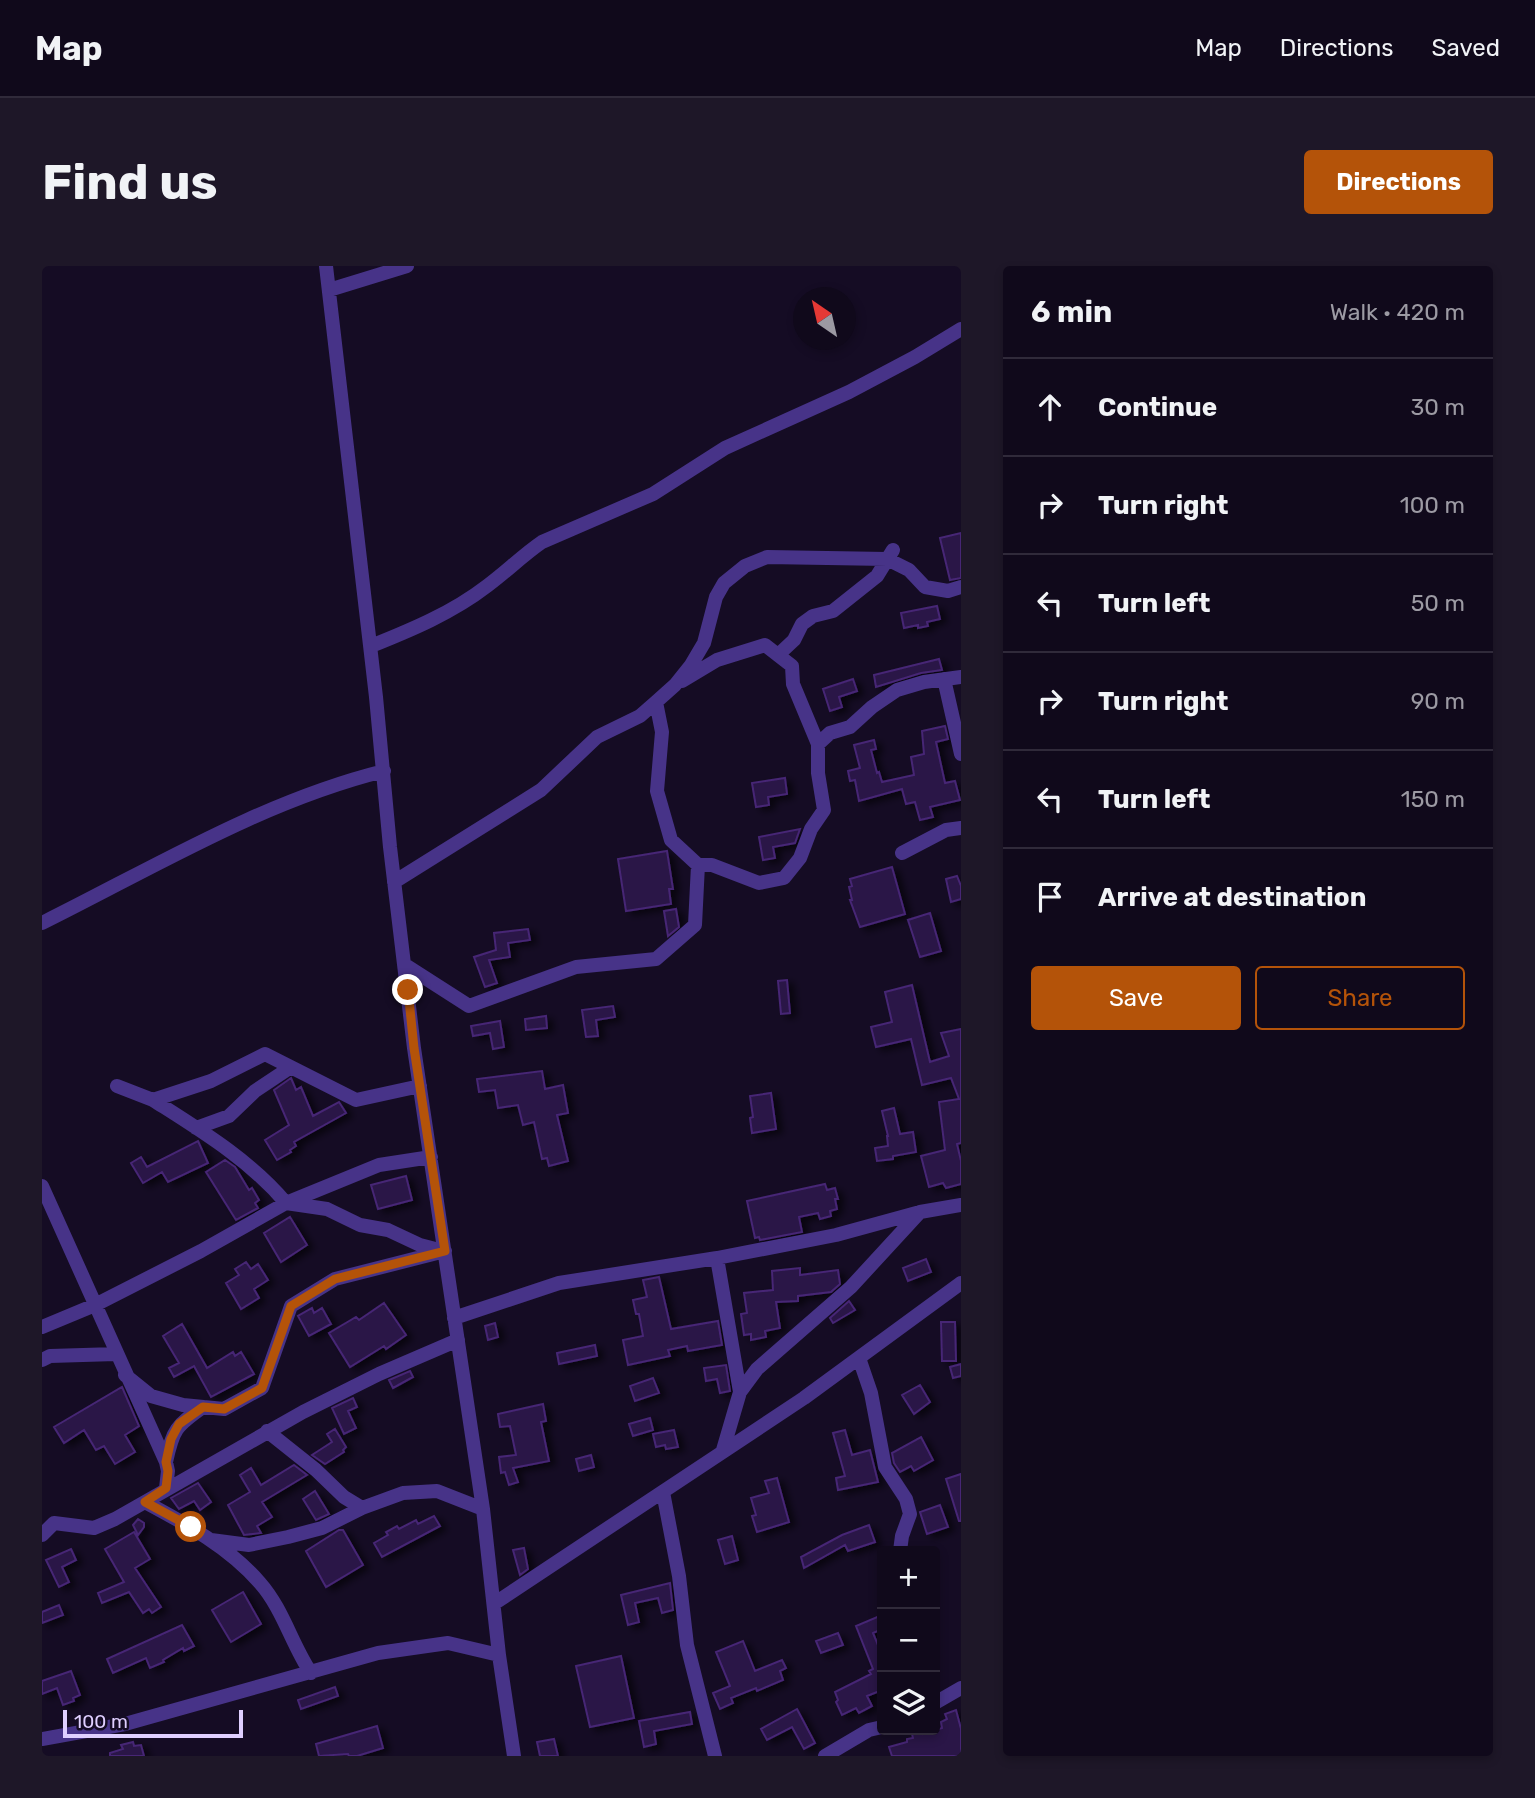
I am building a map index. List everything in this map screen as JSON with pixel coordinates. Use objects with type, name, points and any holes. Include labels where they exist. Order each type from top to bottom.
[{"type":"street","points":[[326,266],[384,771],[394,882],[420,1086],[483,1509],[499,1655],[514,1756]]},
{"type":"street","points":[[329,290],[407,266]]},
{"type":"street","points":[[370,646],[454,608],[542,542],[653,494],[725,448],[849,392],[915,357],[961,328]]},
{"type":"street","points":[[675,685],[704,643],[716,597],[724,583],[745,566],[767,557],[890,554],[925,587],[948,591],[961,587]]},
{"type":"street","points":[[778,655],[794,640],[802,624],[813,617],[833,611],[877,576],[890,554]]},
{"type":"street","points":[[394,882],[541,790],[597,737],[640,716],[675,685],[717,660],[765,645],[792,666],[793,684],[818,744],[818,774],[824,810],[811,829],[800,858],[783,878],[760,883],[712,865],[698,864],[671,840],[657,791],[662,732],[656,702]]},
{"type":"street","points":[[818,744],[830,733],[850,727],[872,707],[897,690],[924,682],[961,677]]},
{"type":"street","points":[[944,679],[961,754]]},
{"type":"street","points":[[42,923],[243,824],[345,780],[384,771]]},
{"type":"street","points":[[902,853],[960,824]]},
{"type":"street","points":[[405,965],[469,1006],[576,967],[656,959],[695,925],[698,864]]},
{"type":"street","points":[[153,1100],[211,1081],[265,1054],[356,1100],[420,1086]]},
{"type":"street","points":[[196,1128],[229,1116],[256,1091],[291,1067]]},
{"type":"street","points":[[117,1086],[153,1100],[196,1128],[271,1185],[286,1203],[327,1209],[360,1225],[388,1230],[420,1245],[445,1251]]},
{"type":"street","points":[[42,1327],[95,1305],[201,1251],[286,1203],[379,1165],[431,1157]]},
{"type":"street","points":[[42,1186],[166,1462],[166,1488]]},
{"type":"street","points":[[454,1318],[559,1283],[718,1258],[836,1235],[920,1212],[961,1205]]},
{"type":"street","points":[[723,1450],[740,1392],[757,1370],[851,1287],[920,1212]]},
{"type":"street","points":[[125,1375],[151,1396],[183,1405],[224,1409],[262,1388],[291,1306],[335,1279],[445,1251]]},
{"type":"street","points":[[718,1258],[740,1392]]},
{"type":"street","points":[[495,1603],[804,1398],[961,1283]]},
{"type":"street","points":[[42,1535],[54,1523],[94,1528],[145,1502],[267,1431],[379,1374],[457,1340]]},
{"type":"street","points":[[42,1360],[50,1356],[117,1354]]},
{"type":"street","points":[[859,1358],[871,1393],[885,1467],[906,1499],[910,1514],[901,1546]]},
{"type":"street","points":[[166,1462],[171,1439],[179,1424],[203,1407]]},
{"type":"street","points":[[267,1431],[316,1470],[344,1497],[362,1508]]},
{"type":"street","points":[[211,1540],[249,1545],[288,1537],[322,1528],[362,1508],[403,1493],[437,1491],[483,1509]]},
{"type":"street","points":[[663,1492],[679,1576],[687,1645],[715,1756]]},
{"type":"street","points":[[145,1502],[211,1540],[261,1584],[283,1619],[298,1654],[312,1673]]},
{"type":"street","points":[[42,1739],[125,1724],[379,1653],[447,1643],[499,1655]]},
{"type":"street","points":[[940,1700],[961,1688]]},
{"type":"street","points":[[825,1756],[869,1730],[877,1728]]},
{"type":"building","points":[[961,533],[961,578],[950,580],[940,538]]},
{"type":"building","points":[[937,606],[940,619],[927,622],[928,626],[904,628],[901,613]]},
{"type":"building","points":[[939,659],[942,670],[921,673],[876,687],[874,675]]},
{"type":"building","points":[[853,679],[857,691],[839,697],[842,707],[830,711],[823,689]]},
{"type":"building","points":[[945,726],[948,739],[936,742],[945,783],[955,781],[960,800],[930,807],[933,817],[920,820],[915,802],[906,804],[902,789],[859,801],[855,780],[850,781],[848,771],[860,768],[854,745],[874,740],[876,749],[871,750],[882,782],[914,775],[911,757],[924,754],[922,731]]},
{"type":"building","points":[[785,778],[787,794],[768,797],[769,805],[756,807],[752,783]]},
{"type":"building","points":[[800,829],[795,843],[773,847],[775,858],[763,860],[759,837]]},
{"type":"building","points":[[667,851],[673,889],[669,889],[671,904],[626,911],[618,859]]},
{"type":"building","points":[[892,867],[905,914],[860,927],[850,900],[850,879]]},
{"type":"building","points":[[957,876],[961,886],[961,899],[951,902],[946,879]]},
{"type":"building","points":[[676,909],[679,927],[668,936],[664,911]]},
{"type":"building","points":[[930,913],[941,951],[920,957],[908,920]]},
{"type":"building","points":[[528,929],[530,940],[508,943],[510,957],[489,960],[497,983],[485,987],[474,957],[496,950],[494,933]]},
{"type":"building","points":[[787,980],[790,1013],[781,1014],[778,981]]},
{"type":"building","points":[[912,985],[930,1062],[949,1056],[941,1033],[961,1029],[961,1143],[957,1144],[961,1161],[961,1184],[946,1188],[943,1183],[929,1187],[921,1156],[945,1150],[939,1102],[959,1099],[951,1078],[922,1085],[911,1039],[876,1047],[871,1027],[892,1022],[885,992]]},
{"type":"building","points":[[613,1006],[615,1017],[596,1020],[598,1036],[586,1037],[582,1010]]},
{"type":"building","points":[[546,1016],[547,1028],[526,1030],[525,1019]]},
{"type":"building","points":[[500,1021],[504,1047],[493,1049],[490,1033],[473,1036],[471,1026]]},
{"type":"building","points":[[542,1071],[545,1089],[563,1085],[568,1113],[557,1115],[568,1161],[549,1166],[547,1158],[542,1159],[534,1122],[523,1125],[518,1105],[498,1108],[495,1090],[479,1092],[477,1079]]},
{"type":"building","points":[[291,1078],[296,1090],[301,1087],[313,1116],[339,1102],[346,1113],[294,1142],[296,1146],[291,1152],[277,1160],[265,1140],[289,1125],[274,1090]]},
{"type":"building","points":[[771,1093],[776,1129],[752,1133],[750,1096]]},
{"type":"building","points":[[894,1108],[900,1134],[913,1132],[916,1152],[877,1161],[875,1148],[888,1146],[882,1111]]},
{"type":"building","points":[[198,1141],[208,1163],[168,1182],[162,1172],[143,1183],[131,1163],[141,1157],[147,1167]]},
{"type":"building","points":[[225,1160],[235,1167],[249,1190],[252,1188],[259,1200],[255,1203],[258,1208],[236,1220],[206,1172]]},
{"type":"building","points":[[406,1176],[412,1200],[378,1209],[371,1185]]},
{"type":"building","points":[[825,1184],[827,1190],[835,1188],[838,1199],[835,1199],[837,1209],[830,1211],[831,1216],[820,1219],[818,1213],[799,1217],[802,1232],[760,1240],[759,1237],[755,1238],[747,1201]]},
{"type":"building","points":[[290,1217],[307,1245],[281,1262],[264,1233]]},
{"type":"building","points":[[926,1259],[931,1272],[908,1281],[903,1268]]},
{"type":"building","points":[[246,1262],[251,1269],[258,1264],[268,1280],[254,1289],[259,1298],[241,1309],[226,1283],[239,1275],[235,1269]]},
{"type":"building","points":[[800,1268],[800,1275],[838,1270],[840,1284],[831,1292],[798,1296],[798,1301],[776,1302],[780,1328],[765,1331],[766,1337],[751,1340],[751,1334],[744,1335],[741,1314],[747,1313],[744,1293],[773,1290],[772,1271]]},
{"type":"building","points":[[659,1277],[671,1329],[718,1321],[722,1345],[688,1351],[687,1346],[668,1350],[670,1356],[628,1365],[623,1340],[643,1336],[633,1300],[647,1297],[643,1280]]},
{"type":"building","points":[[849,1301],[855,1310],[833,1323],[830,1318]]},
{"type":"building","points":[[384,1303],[406,1335],[386,1349],[384,1346],[350,1367],[329,1333],[356,1317],[359,1320]]},
{"type":"building","points":[[312,1308],[314,1313],[322,1308],[331,1324],[309,1336],[298,1316]]},
{"type":"building","points":[[941,1322],[955,1322],[956,1361],[942,1361]]},
{"type":"building","points":[[495,1323],[498,1337],[488,1340],[485,1326]]},
{"type":"building","points":[[182,1324],[207,1368],[233,1352],[235,1356],[241,1352],[254,1374],[211,1397],[194,1366],[174,1377],[169,1368],[179,1363],[163,1336]]},
{"type":"building","points":[[595,1345],[597,1356],[559,1364],[557,1353]]},
{"type":"building","points":[[961,1364],[961,1376],[953,1378],[950,1367]]},
{"type":"building","points":[[726,1365],[730,1391],[720,1393],[717,1379],[706,1381],[704,1368]]},
{"type":"building","points":[[410,1371],[413,1377],[393,1388],[389,1380]]},
{"type":"building","points":[[653,1378],[659,1393],[635,1401],[630,1386]]},
{"type":"building","points":[[920,1385],[930,1402],[914,1414],[902,1395]]},
{"type":"building","points":[[122,1387],[139,1426],[125,1435],[135,1452],[115,1464],[104,1446],[96,1450],[84,1430],[64,1443],[54,1427]]},
{"type":"building","points":[[353,1398],[357,1407],[348,1411],[356,1428],[344,1434],[332,1408]]},
{"type":"building","points":[[543,1404],[546,1421],[541,1422],[549,1461],[513,1468],[518,1482],[509,1485],[505,1472],[501,1473],[499,1457],[516,1455],[510,1426],[500,1427],[498,1414]]},
{"type":"building","points":[[650,1418],[653,1430],[633,1436],[629,1424]]},
{"type":"building","points":[[335,1429],[346,1447],[344,1452],[325,1464],[312,1455],[332,1442],[327,1434]]},
{"type":"building","points":[[674,1430],[678,1447],[656,1447],[653,1434]]},
{"type":"building","points":[[845,1430],[852,1455],[870,1450],[878,1482],[838,1490],[836,1478],[845,1476],[833,1433]]},
{"type":"building","points":[[921,1437],[933,1460],[914,1471],[911,1466],[900,1472],[892,1453]]},
{"type":"building","points":[[591,1455],[594,1467],[579,1471],[576,1459]]},
{"type":"building","points":[[294,1465],[307,1475],[262,1502],[272,1517],[257,1526],[261,1533],[244,1535],[228,1505],[250,1492],[240,1475],[251,1468],[261,1485]]},
{"type":"building","points":[[961,1474],[961,1521],[959,1521],[946,1479]]},
{"type":"building","points":[[777,1478],[789,1522],[757,1532],[752,1516],[756,1515],[751,1498],[769,1493],[765,1481]]},
{"type":"building","points":[[198,1483],[211,1502],[200,1510],[194,1501],[179,1509],[171,1498]]},
{"type":"building","points":[[315,1491],[329,1514],[316,1520],[303,1499]]},
{"type":"building","points":[[940,1505],[948,1527],[927,1534],[920,1512]]},
{"type":"building","points":[[434,1516],[440,1526],[382,1557],[374,1543],[388,1535],[386,1532],[416,1520],[418,1524]]},
{"type":"building","points":[[138,1519],[144,1523],[144,1527],[138,1535],[133,1525]]},
{"type":"building","points":[[869,1525],[875,1542],[848,1551],[845,1545],[804,1568],[801,1557],[842,1535]]},
{"type":"building","points":[[343,1530],[363,1565],[326,1587],[306,1551]]},
{"type":"building","points":[[134,1532],[150,1559],[135,1568],[161,1607],[152,1613],[149,1609],[143,1613],[129,1592],[102,1603],[98,1593],[124,1582],[105,1549]]},
{"type":"building","points":[[732,1536],[738,1560],[725,1564],[718,1540]]},
{"type":"building","points":[[524,1548],[528,1569],[520,1575],[513,1550]]},
{"type":"building","points":[[71,1549],[76,1560],[62,1567],[69,1582],[59,1587],[46,1560]]},
{"type":"building","points":[[670,1583],[673,1610],[662,1613],[658,1598],[635,1603],[639,1622],[628,1625],[621,1595]]},
{"type":"building","points":[[243,1592],[261,1624],[231,1642],[212,1610]]},
{"type":"building","points":[[59,1605],[63,1615],[42,1623],[42,1612]]},
{"type":"building","points":[[877,1617],[877,1631],[873,1633],[877,1643],[877,1692],[867,1696],[872,1706],[859,1713],[856,1708],[842,1715],[835,1692],[871,1674],[869,1671],[873,1669],[856,1626]]},
{"type":"building","points":[[182,1625],[194,1646],[184,1651],[183,1648],[163,1660],[164,1662],[150,1668],[146,1658],[113,1673],[107,1659]]},
{"type":"building","points":[[838,1633],[843,1645],[821,1653],[816,1641]]},
{"type":"building","points":[[743,1641],[755,1671],[782,1660],[786,1668],[780,1671],[783,1680],[731,1698],[733,1703],[720,1709],[713,1693],[730,1686],[716,1652]]},
{"type":"building","points":[[621,1656],[634,1718],[590,1727],[576,1666]]},
{"type":"building","points":[[71,1671],[80,1695],[73,1698],[74,1701],[63,1705],[57,1688],[42,1694],[42,1681]]},
{"type":"building","points":[[335,1687],[338,1696],[301,1709],[298,1700]]},
{"type":"building","points":[[797,1709],[815,1743],[804,1749],[792,1727],[767,1740],[761,1729]]},
{"type":"building","points":[[956,1710],[961,1729],[961,1756],[892,1756],[889,1747],[907,1742],[907,1739],[913,1738],[912,1735],[940,1735],[941,1722],[947,1719],[945,1714]]},
{"type":"building","points":[[690,1712],[692,1724],[654,1731],[656,1744],[644,1747],[639,1721]]},
{"type":"building","points":[[377,1726],[383,1748],[357,1756],[319,1756],[316,1744]]},
{"type":"building","points":[[554,1739],[558,1756],[540,1756],[537,1742]]},
{"type":"building","points":[[133,1742],[134,1746],[141,1745],[144,1756],[110,1756],[110,1753],[123,1749],[121,1745]]},
{"type":"route","points":[[191,1527],[145,1502],[166,1488],[166,1462],[171,1439],[179,1424],[203,1407],[224,1409],[262,1388],[291,1306],[335,1279],[445,1251],[414,1048],[408,990]]}]
